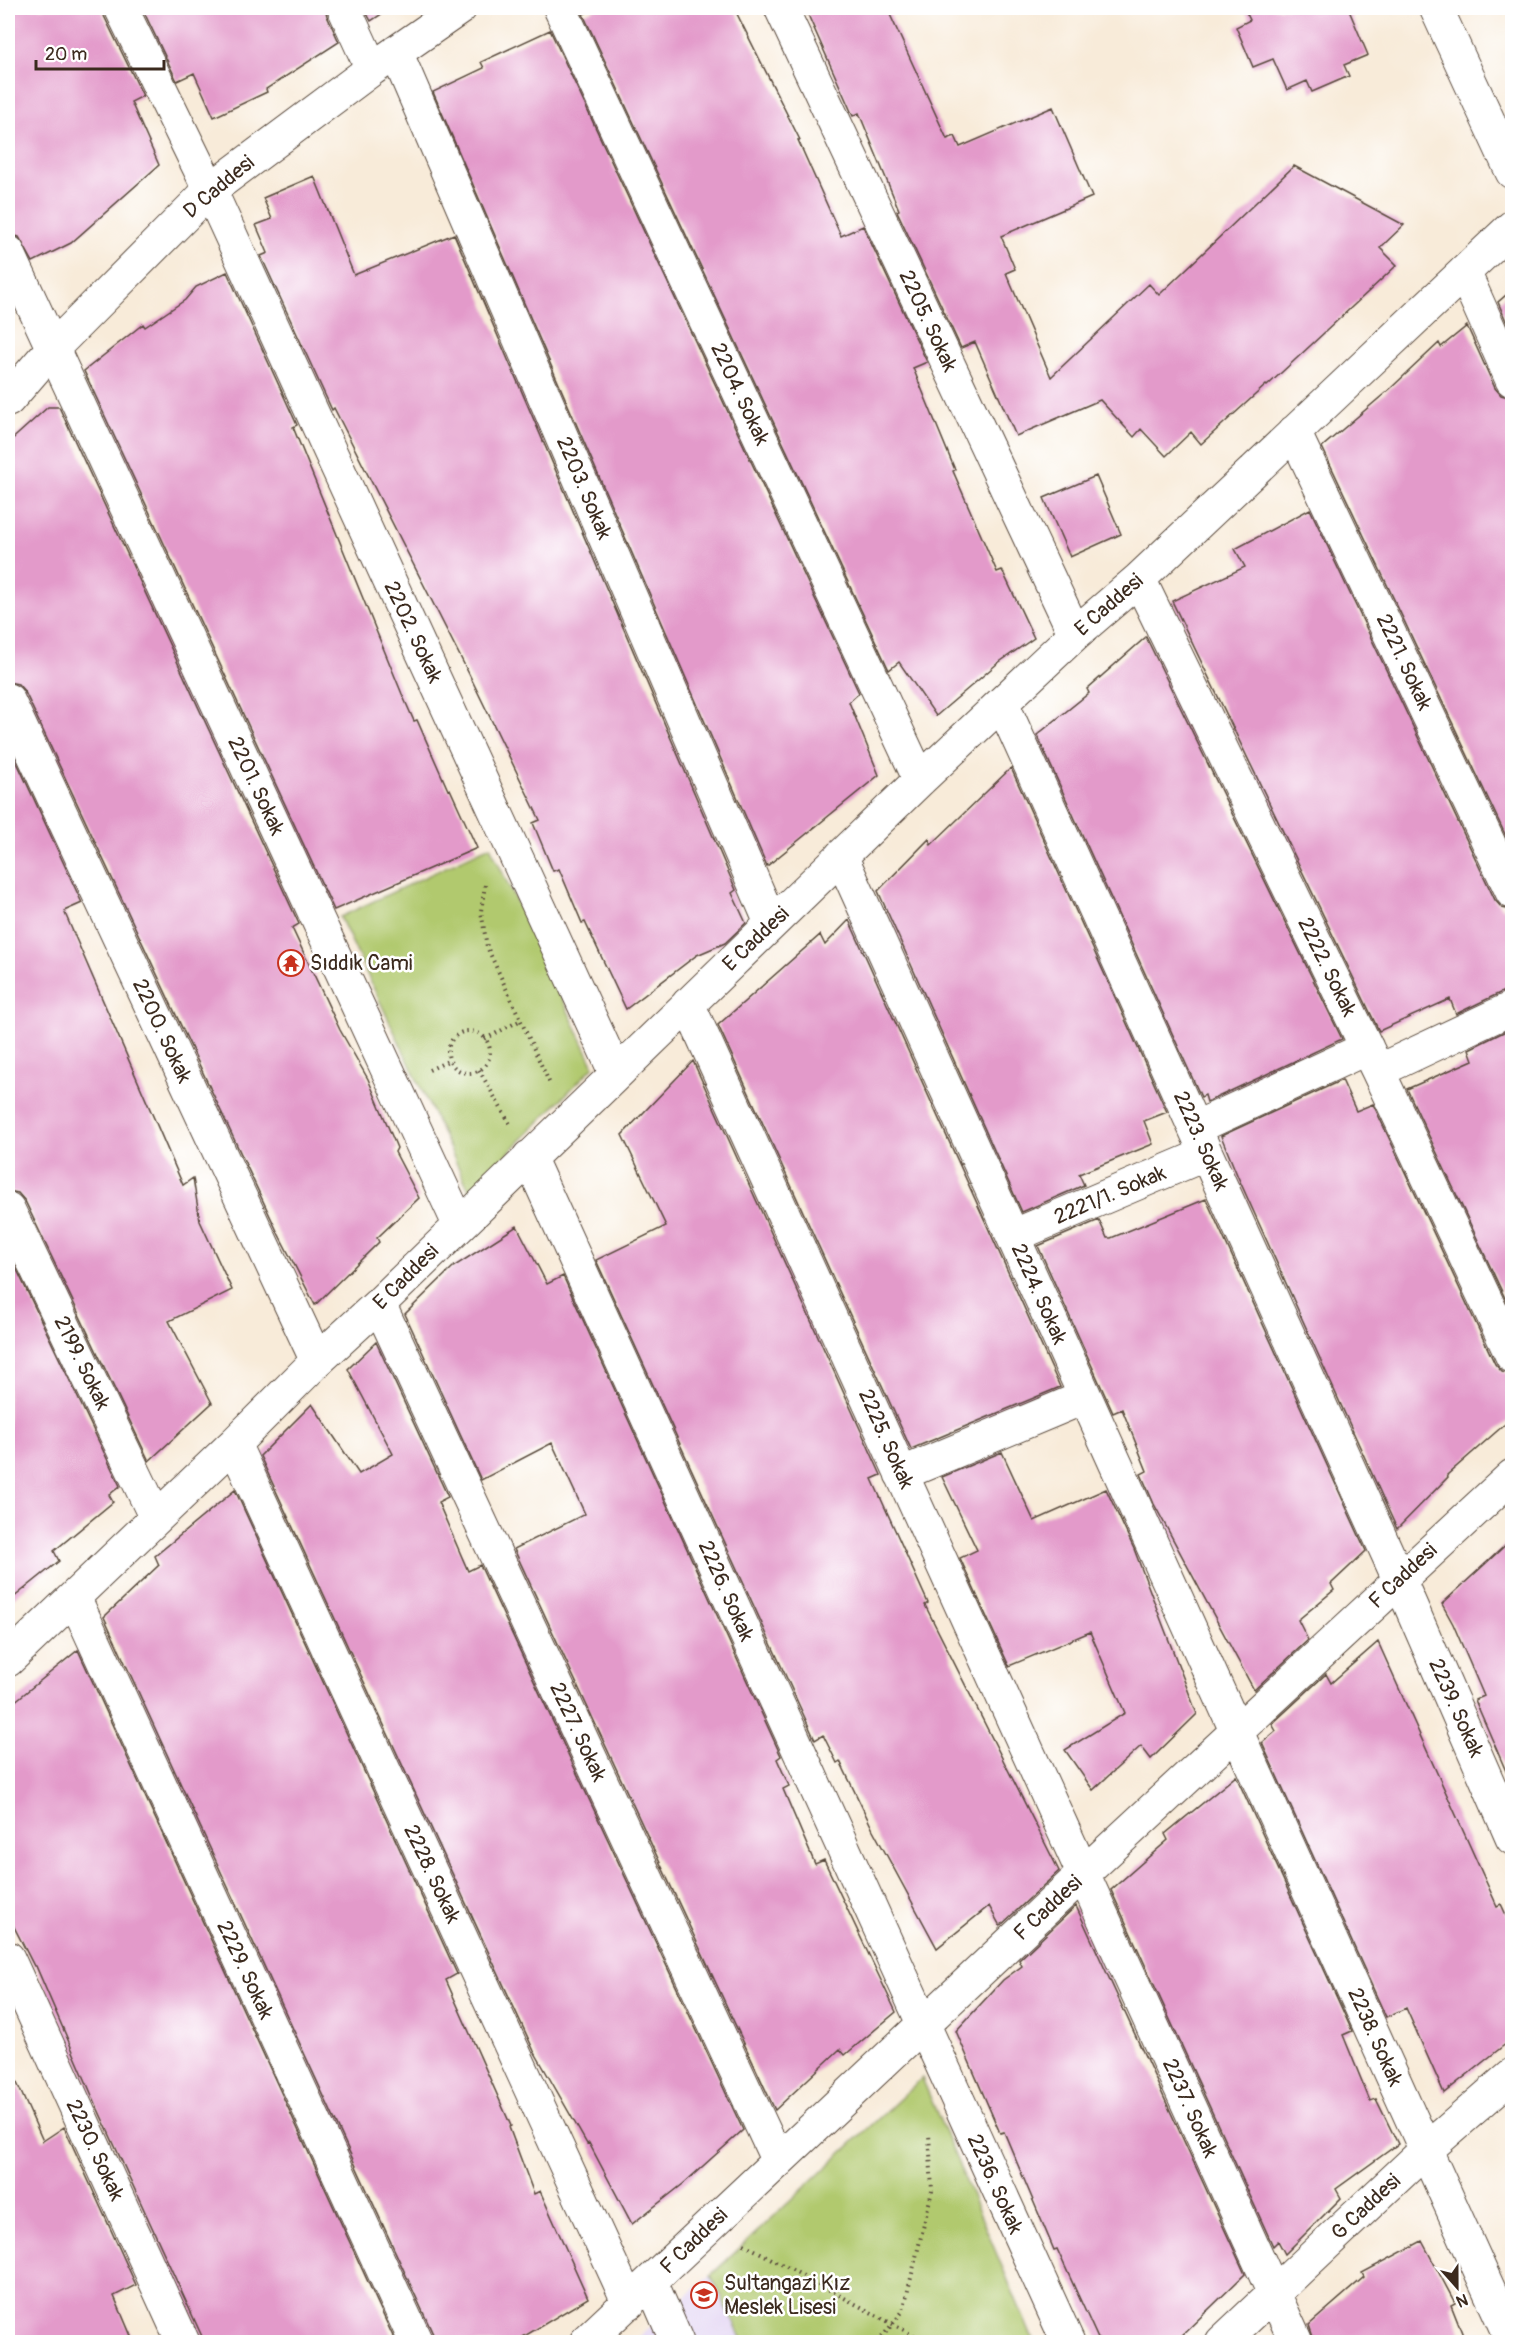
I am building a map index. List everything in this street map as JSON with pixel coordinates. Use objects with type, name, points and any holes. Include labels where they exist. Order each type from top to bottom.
[{"type":"street","name":"2202. Sokak","points":[[121,8],[210,190],[616,1074]]},
{"type":"street","name":"2203. Sokak","points":[[344,8],[384,60],[771,923]]},
{"type":"street","name":"D Caddesi","points":[[8,400],[52,349],[210,190],[384,60],[460,8]]},
{"type":"street","name":"2204. Sokak","points":[[560,8],[920,780]]},
{"type":"street","name":"2205. Sokak","points":[[781,8],[1075,634]]},
{"type":"street","points":[[1436,8],[1512,172]]},
{"type":"street","name":"E Caddesi","points":[[8,1660],[920,780],[1075,634],[1139,579],[1512,227]]},
{"type":"street","name":"2201. Sokak","points":[[8,252],[459,1224]]},
{"type":"street","points":[[1464,272],[1512,380]]},
{"type":"street","name":"2221. Sokak","points":[[1294,432],[1509,877]]},
{"type":"street","name":"2222. Sokak","points":[[1139,579],[1372,1060],[1512,1356]]},
{"type":"street","name":"2200. Sokak","points":[[8,700],[317,1361]]},
{"type":"street","name":"2223. Sokak","points":[[1002,703],[1399,1579]]},
{"type":"street","name":"2224. Sokak","points":[[841,856],[1237,1732]]},
{"type":"street","name":"2225. Sokak","points":[[688,1004],[1083,1874]]},
{"type":"street","name":"2221/1. Sokak","points":[[1013,1236],[1201,1141],[1372,1060],[1512,1008]]},
{"type":"street","name":"2226. Sokak","points":[[530,1157],[923,2025]]},
{"type":"street","name":"2199. Sokak","points":[[8,1209],[156,1518]]},
{"type":"street","name":"2227. Sokak","points":[[379,1304],[778,2161]]},
{"type":"street","points":[[901,1474],[1085,1396]]},
{"type":"street","name":"2228. Sokak","points":[[234,1444],[640,2292],[677,2343]]},
{"type":"street","name":"F Caddesi","points":[[586,2343],[1083,1874],[1512,1476]]},
{"type":"street","name":"2239. Sokak","points":[[1399,1579],[1512,1838]]},
{"type":"street","name":"2229. Sokak","points":[[74,1597],[416,2343]]},
{"type":"street","name":"2238. Sokak","points":[[1237,1732],[1512,2341]]},
{"type":"street","name":"2237. Sokak","points":[[1083,1874],[1296,2343]]},
{"type":"street","name":"2230. Sokak","points":[[8,1958],[183,2343]]},
{"type":"street","name":"2236. Sokak","points":[[923,2025],[1068,2343]]},
{"type":"street","name":"G Caddesi","points":[[1222,2343],[1426,2150],[1512,2075]]},
{"type":"path","points":[[512,846],[486,879],[481,911],[487,947],[567,1120]]},
{"type":"path","points":[[485,1038],[520,1020]]},
{"type":"path","points":[[472,1031],[485,1038],[490,1052],[488,1060],[479,1070],[469,1073],[454,1067],[448,1052],[454,1037],[461,1032],[472,1031]]},
{"type":"path","points":[[479,1070],[530,1157]]},
{"type":"path","points":[[878,2343],[903,2311],[932,2192],[928,2132]]},
{"type":"path","points":[[710,2226],[926,2343]]},
{"type":"shaded area","name":"Sultangazi Kız Meslek Lisesi","points":[[711,2275],[743,2342],[633,2342]]},
{"type":"green space","points":[[490,846],[594,1066],[470,1192],[340,917]]},
{"type":"green space","points":[[922,2078],[1034,2342],[743,2342],[711,2275]]},
{"type":"building","points":[[8,8],[102,8],[143,96],[131,102],[159,165],[71,243],[33,262],[19,237],[8,234]]},
{"type":"building","points":[[142,8],[325,8],[339,42],[266,89],[267,92],[214,117],[194,73],[177,81]]},
{"type":"building","points":[[364,8],[391,8],[371,21]]},
{"type":"building","points":[[597,8],[734,8],[800,140],[798,140],[841,236],[863,226],[927,362],[913,368],[955,470],[953,471],[997,572],[1002,570],[1034,638],[998,663],[936,716],[899,662],[889,670],[583,14]]},
{"type":"building","points":[[805,8],[887,8],[947,139],[955,136],[960,147],[1053,107],[1092,197],[1001,236],[1015,269],[1006,273],[1051,377],[1149,284],[1159,295],[1294,166],[1404,225],[1380,248],[1397,265],[1201,444],[1191,432],[1166,456],[1141,429],[1134,437],[1100,400],[1016,436],[975,342],[961,348],[897,211],[899,210],[859,113],[853,116]]},
{"type":"building","points":[[1244,8],[1348,8],[1368,55],[1344,65],[1349,76],[1312,92],[1307,81],[1287,90],[1273,59],[1253,67],[1236,27],[1250,20]]},
{"type":"building","points":[[550,30],[859,693],[849,702],[879,775],[767,866],[433,92],[484,68],[481,62]]},
{"type":"building","points":[[314,176],[354,275],[454,234],[736,890],[732,893],[746,923],[725,943],[697,955],[626,1009],[585,922],[582,923],[559,869],[553,871],[533,823],[540,820],[334,408],[332,410],[261,256],[268,253],[256,225],[272,219],[263,198]]},
{"type":"building","points":[[227,272],[297,425],[293,427],[402,694],[414,721],[417,720],[477,848],[334,910],[84,371],[143,324],[145,327],[185,300],[196,287]]},
{"type":"building","points":[[1512,290],[1512,335],[1498,302]]},
{"type":"building","points":[[1467,326],[1495,388],[1501,395],[1512,398],[1512,849],[1322,447],[1439,343],[1441,347]]},
{"type":"building","points":[[48,407],[59,407],[299,924],[292,928],[340,1030],[368,1079],[397,1148],[395,1152],[419,1198],[377,1238],[379,1242],[315,1305],[278,1233],[25,692],[18,684],[8,682],[8,443]]},
{"type":"building","points":[[1096,476],[1121,534],[1070,557],[1044,498]]},
{"type":"building","points":[[1310,509],[1495,900],[1502,908],[1512,910],[1512,989],[1456,1014],[1450,999],[1379,1031],[1172,601],[1245,567],[1235,549]]},
{"type":"building","points":[[1146,637],[1342,1039],[1207,1102],[1205,1095],[1201,1097],[1037,735],[1089,693],[1087,689]]},
{"type":"building","points":[[8,743],[82,903],[64,911],[183,1185],[193,1178],[200,1221],[232,1290],[169,1321],[212,1403],[149,1461],[25,1201],[18,1193],[8,1191]]},
{"type":"building","points":[[1011,768],[1167,1112],[1144,1121],[1153,1144],[1079,1174],[1084,1185],[1022,1212],[878,891],[929,839],[931,845]]},
{"type":"building","points":[[849,920],[1060,1387],[911,1449],[718,1025],[820,935],[825,945]]},
{"type":"building","points":[[1512,1028],[1512,1313],[1407,1089],[1473,1060],[1469,1049]]},
{"type":"building","points":[[693,1061],[881,1475],[872,1479],[928,1603],[925,1605],[1059,1871],[1000,1926],[989,1906],[937,1948],[873,1830],[840,1761],[837,1763],[823,1735],[815,1740],[596,1260],[666,1226],[622,1135]]},
{"type":"building","points":[[1342,1080],[1356,1111],[1373,1104],[1495,1364],[1502,1372],[1512,1374],[1512,1418],[1447,1475],[1448,1477],[1397,1529],[1221,1136]]},
{"type":"building","points":[[1206,1199],[1366,1551],[1331,1584],[1334,1590],[1298,1620],[1308,1640],[1254,1690],[1154,1504],[1141,1474],[1147,1471],[1122,1409],[1113,1413],[1038,1246],[1099,1220],[1107,1238],[1111,1238]]},
{"type":"building","points":[[517,1226],[547,1284],[563,1276],[781,1756],[777,1759],[789,1786],[783,1789],[815,1864],[824,1860],[896,2012],[845,2055],[840,2049],[775,2110],[514,1549],[585,1514],[552,1443],[481,1480],[405,1314],[453,1267]]},
{"type":"building","points":[[8,1251],[120,1486],[109,1495],[113,1502],[54,1551],[59,1561],[8,1602]]},
{"type":"building","points":[[376,1342],[448,1497],[438,1502],[468,1571],[480,1565],[743,2130],[683,2184],[632,2224],[589,2143],[587,2144],[534,2051],[260,1456],[312,1404],[359,1474],[393,1454],[348,1369]]},
{"type":"building","points":[[1002,1452],[1034,1521],[1106,1489],[1134,1549],[1197,1714],[1151,1759],[1141,1746],[1093,1790],[1065,1750],[1125,1713],[1090,1632],[1009,1666],[960,1558],[977,1550],[942,1477]]},
{"type":"building","points":[[235,1490],[457,1974],[446,1980],[511,2126],[509,2127],[534,2194],[540,2191],[588,2298],[513,2343],[435,2343],[433,2334],[104,1617],[159,1565],[155,1556]]},
{"type":"building","points":[[1512,1539],[1512,1785],[1475,1700],[1484,1696],[1442,1604]]},
{"type":"building","points":[[1378,1642],[1497,1906],[1501,1904],[1512,1928],[1512,2039],[1444,2093],[1406,2008],[1386,2017],[1262,1743],[1276,1731],[1272,1724],[1326,1674],[1331,1683]]},
{"type":"building","points":[[78,1650],[396,2343],[205,2343],[97,2107],[36,1966],[8,1915],[8,1707]]},
{"type":"building","points":[[1236,1776],[1352,2031],[1343,2035],[1370,2101],[1376,2099],[1398,2144],[1336,2189],[1341,2198],[1285,2254],[1278,2241],[1273,2246],[1111,1890],[1168,1840],[1165,1834]]},
{"type":"building","points":[[1076,1906],[1245,2274],[1174,2343],[1100,2343],[1057,2249],[1054,2250],[1004,2132],[1000,2133],[956,2031],[1003,1980],[1022,1966],[1019,1960]]},
{"type":"building","points":[[8,2063],[43,2141],[64,2127],[136,2285],[114,2296],[134,2343],[8,2343]]},
{"type":"building","points":[[1422,2241],[1455,2303],[1451,2305],[1466,2343],[1315,2343],[1309,2325],[1364,2277],[1362,2273]]},
{"type":"place","name":"Sıddık Cami","points":[[291,963]]},
{"type":"place","name":"Sultangazi Kız Meslek Lisesi","points":[[704,2295]]}]
